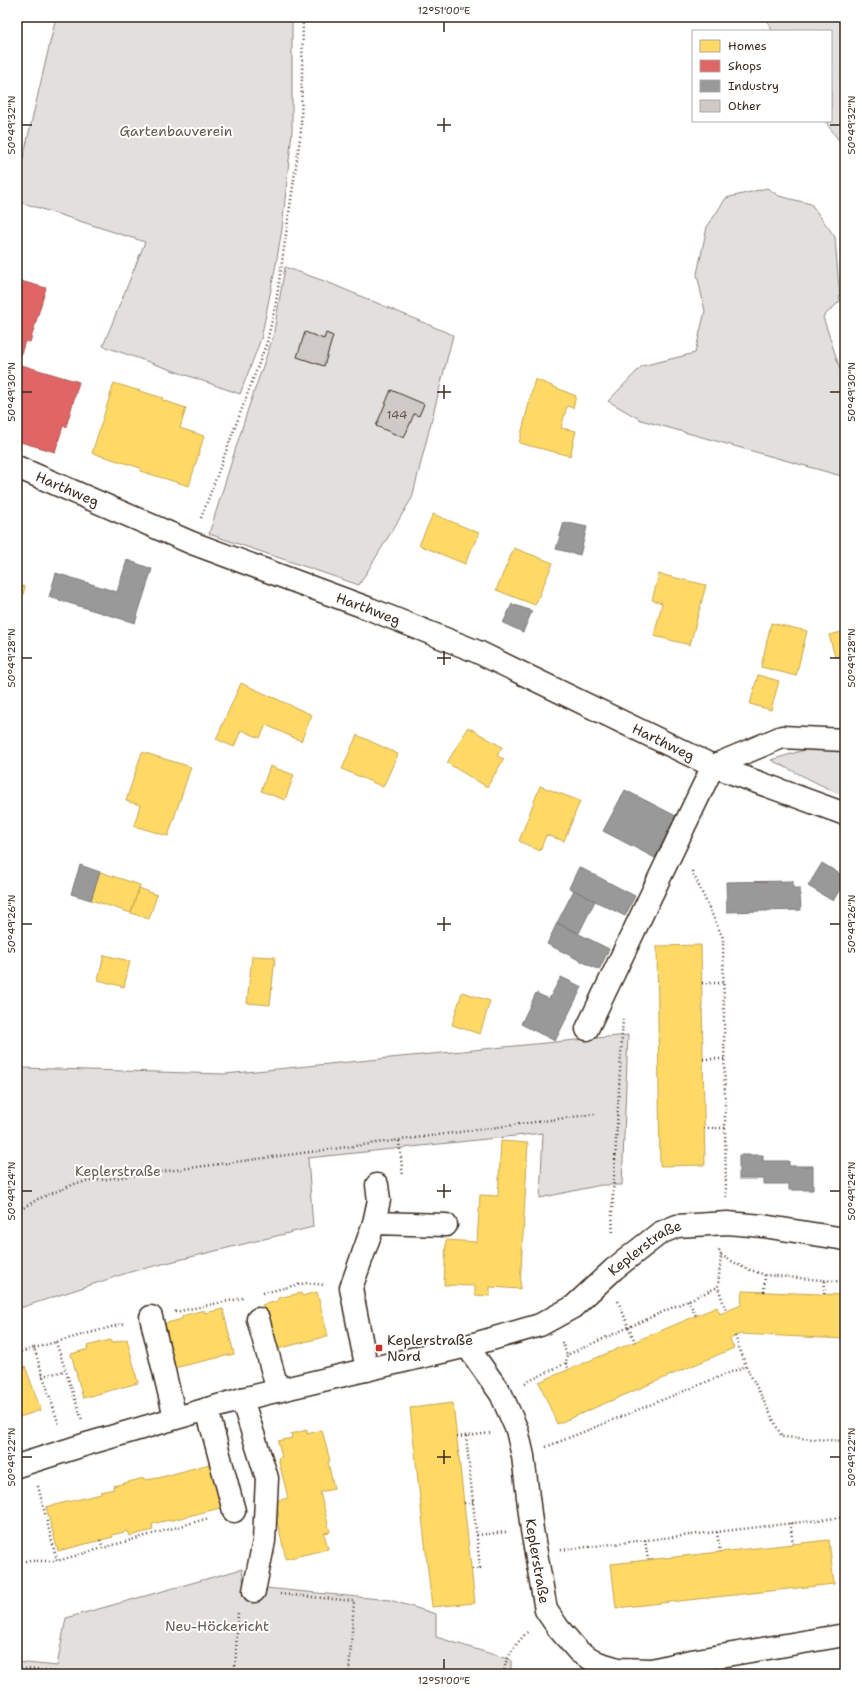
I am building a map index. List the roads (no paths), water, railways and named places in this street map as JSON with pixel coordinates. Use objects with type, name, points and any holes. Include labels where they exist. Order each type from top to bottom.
[{"type":"street","name":"Harthweg","points":[[17,467],[192,543],[370,609],[478,652],[713,766],[845,814]]},
{"type":"street","points":[[587,1029],[713,766],[782,737],[845,740]]},
{"type":"street","points":[[367,1370],[351,1288],[374,1223],[379,1200],[377,1185]]},
{"type":"street","points":[[374,1223],[446,1225]]},
{"type":"street","name":"Keplerstraße","points":[[17,1466],[176,1417],[242,1399],[466,1346],[540,1325],[552,1320],[572,1307],[614,1269],[660,1233],[677,1226],[726,1223],[763,1226],[845,1239]]},
{"type":"street","points":[[151,1317],[176,1417]]},
{"type":"street","points":[[258,1319],[278,1390]]},
{"type":"street","name":"Keplerstraße","points":[[466,1346],[501,1394],[517,1430],[523,1456],[546,1610],[568,1640],[579,1652],[598,1663],[618,1669],[652,1670],[692,1668],[845,1635]]},
{"type":"street","points":[[242,1399],[267,1478],[264,1541],[254,1592]]},
{"type":"street","points":[[207,1409],[234,1511]]},
{"type":"place","name":"Keplerstraße Nord","points":[[379,1348]]},
{"type":"park label","name":"Gartenbauverein","points":[[176,131]]},
{"type":"park label","name":"Neu-Höckericht","points":[[217,1626]]}]
